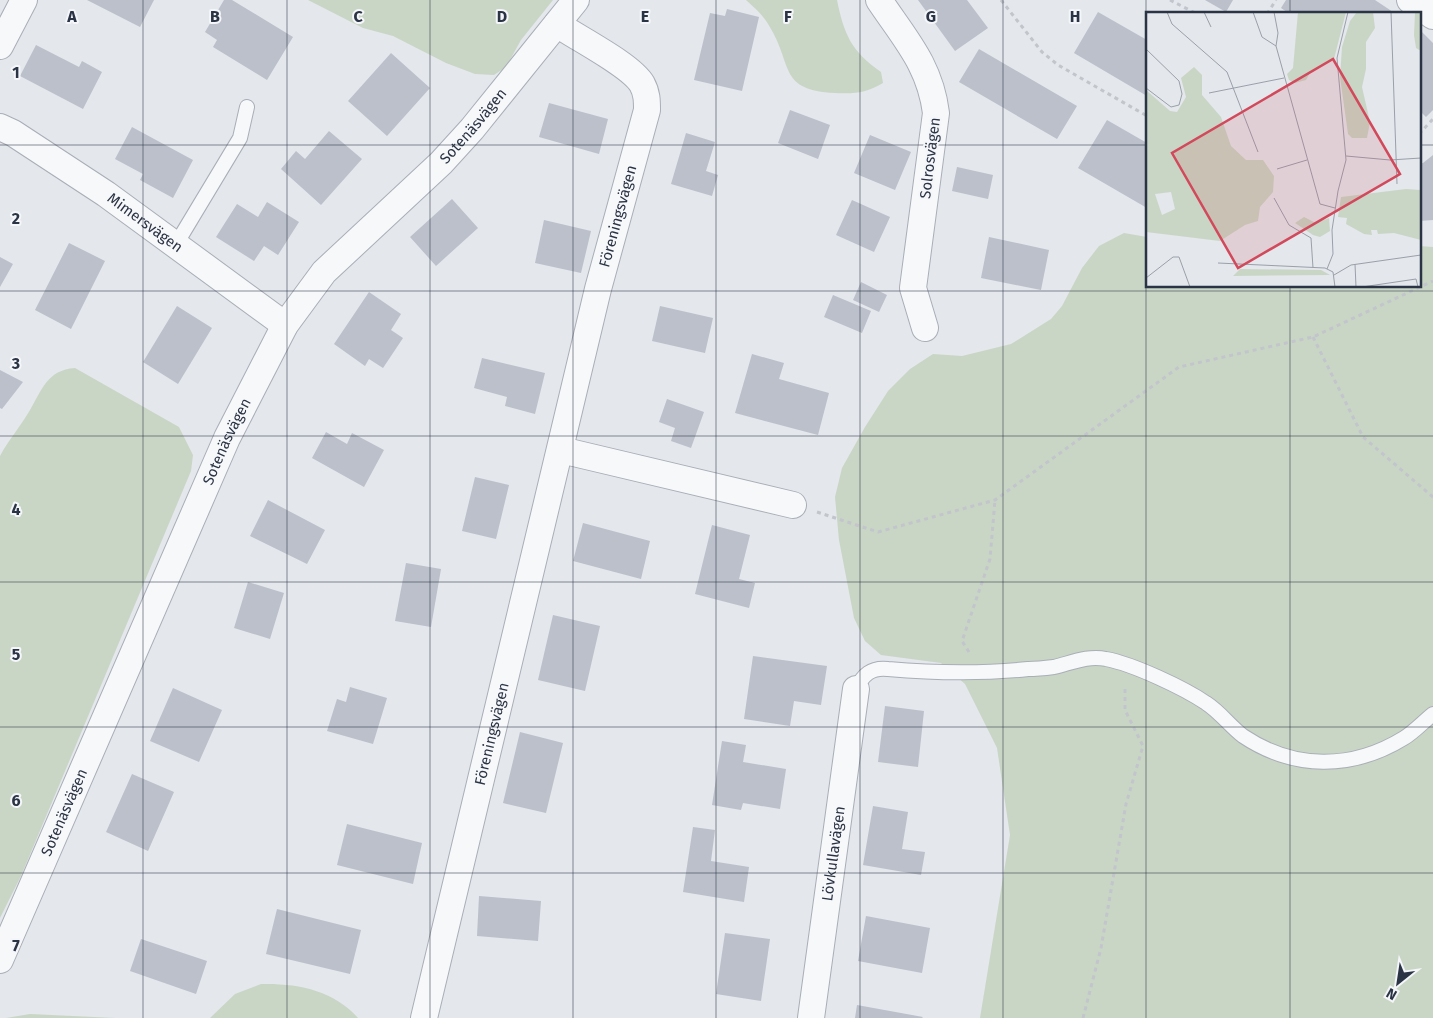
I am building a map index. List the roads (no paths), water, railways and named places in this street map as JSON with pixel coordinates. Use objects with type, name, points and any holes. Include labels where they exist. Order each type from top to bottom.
[{"type":"street","points":[[0,46],[24,0]]},
{"type":"street","name":"Sotenäsvägen","points":[[0,960],[227,438],[285,325],[324,272],[441,163],[472,129],[576,0]]},
{"type":"street","name":"Solrosvägen","points":[[879,0],[926,70],[933,90],[936,113],[913,288],[925,328]]},
{"type":"street","points":[[1410,0],[1433,16]]},
{"type":"street","name":"Föreningsvägen","points":[[424,1018],[598,289],[647,110],[647,96],[642,84],[628,70],[557,24]]},
{"type":"street","name":"Mimersvägen","points":[[0,128],[70,170],[285,325]]},
{"type":"street","points":[[561,450],[793,504]]},
{"type":"street","name":"Lövkullavägen","points":[[810,1018],[856,689]]},
{"type":"lane","points":[[175,246],[240,138],[244,128],[247,107]]},
{"type":"lane","points":[[856,689],[862,678],[871,671],[881,668],[931,673],[983,672],[1054,667],[1089,658],[1106,658],[1185,691],[1207,703],[1241,734],[1282,757],[1330,762],[1361,757],[1379,751],[1405,737],[1433,714]]}]
